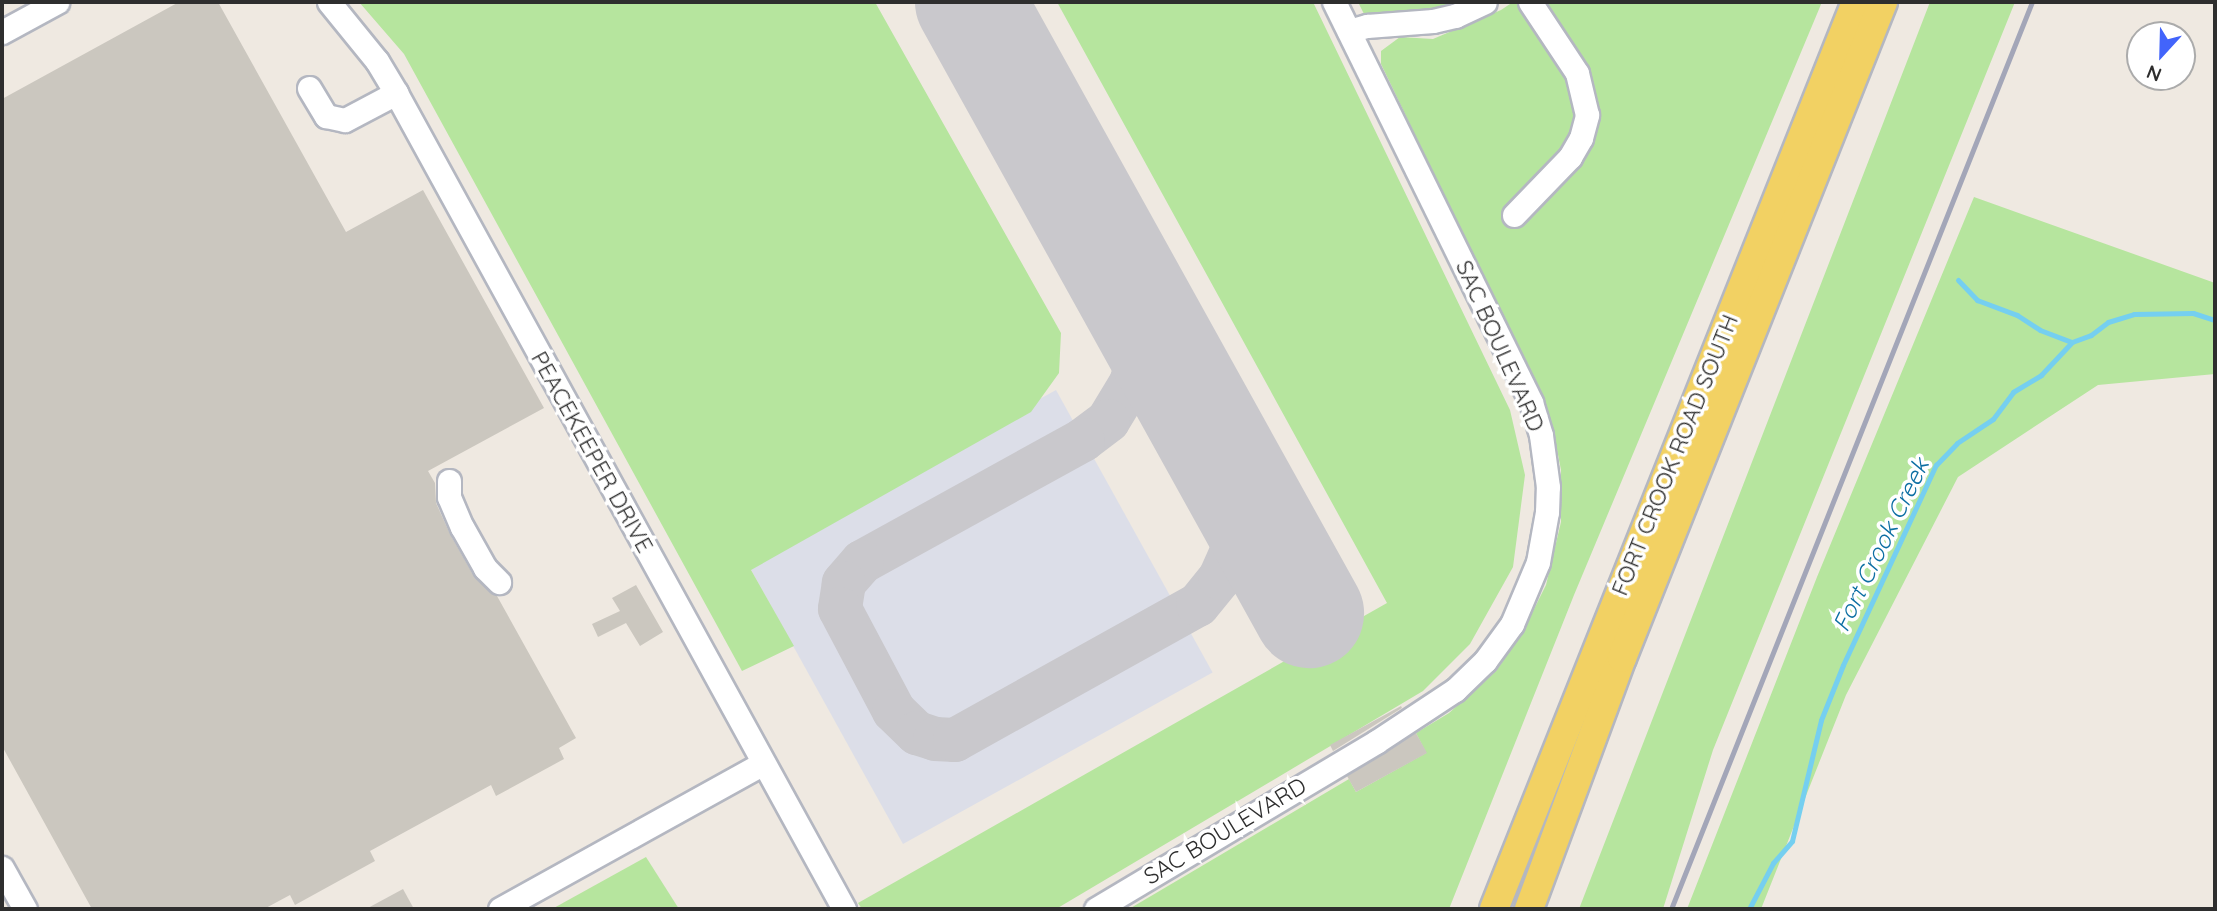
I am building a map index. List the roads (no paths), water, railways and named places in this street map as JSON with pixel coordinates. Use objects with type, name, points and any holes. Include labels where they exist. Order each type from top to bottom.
[{"type":"main road","name":"FORT CROOK ROAD SOUTH","points":[[1494,909],[1856,2]]},
{"type":"main road","name":"FORT CROOK ROAD SOUTH","points":[[1530,909],[1572,788],[1883,2]]},
{"type":"main road","points":[[1522,909],[1572,788]]},
{"type":"street","points":[[2,33],[57,2]]},
{"type":"street","name":"PEACEKEEPER DRIVE","points":[[329,2],[377,61],[396,93],[844,909]]},
{"type":"street","name":"SAC BOULEVARD","points":[[1096,909],[1376,742],[1455,690],[1485,661],[1512,624],[1538,562],[1547,512],[1548,487],[1541,435],[1531,402],[1334,2]]},
{"type":"street","points":[[1349,32],[1367,26],[1433,21],[1455,16],[1485,2]]},
{"type":"street","points":[[1514,215],[1570,157],[1581,138],[1587,116],[1577,73],[1530,2]]},
{"type":"street","points":[[309,89],[326,116],[345,120],[396,93]]},
{"type":"street","points":[[449,481],[449,497],[462,527],[485,568],[499,582]]},
{"type":"street","points":[[500,909],[763,763]]},
{"type":"street","points":[[2,868],[25,909]]},
{"type":"waterway","points":[[1958,280],[1977,300],[2017,315],[2040,330],[2072,342]]},
{"type":"waterway","name":"Fort Crook Creek","points":[[1749,909],[1773,863],[1792,841],[1821,720],[1843,665],[1936,465],[1957,443],[1993,419],[2013,392],[2041,375],[2072,342],[2091,335],[2108,322],[2134,314],[2193,313],[2215,320]]},
{"type":"railway","points":[[1671,909],[2032,2]]}]
